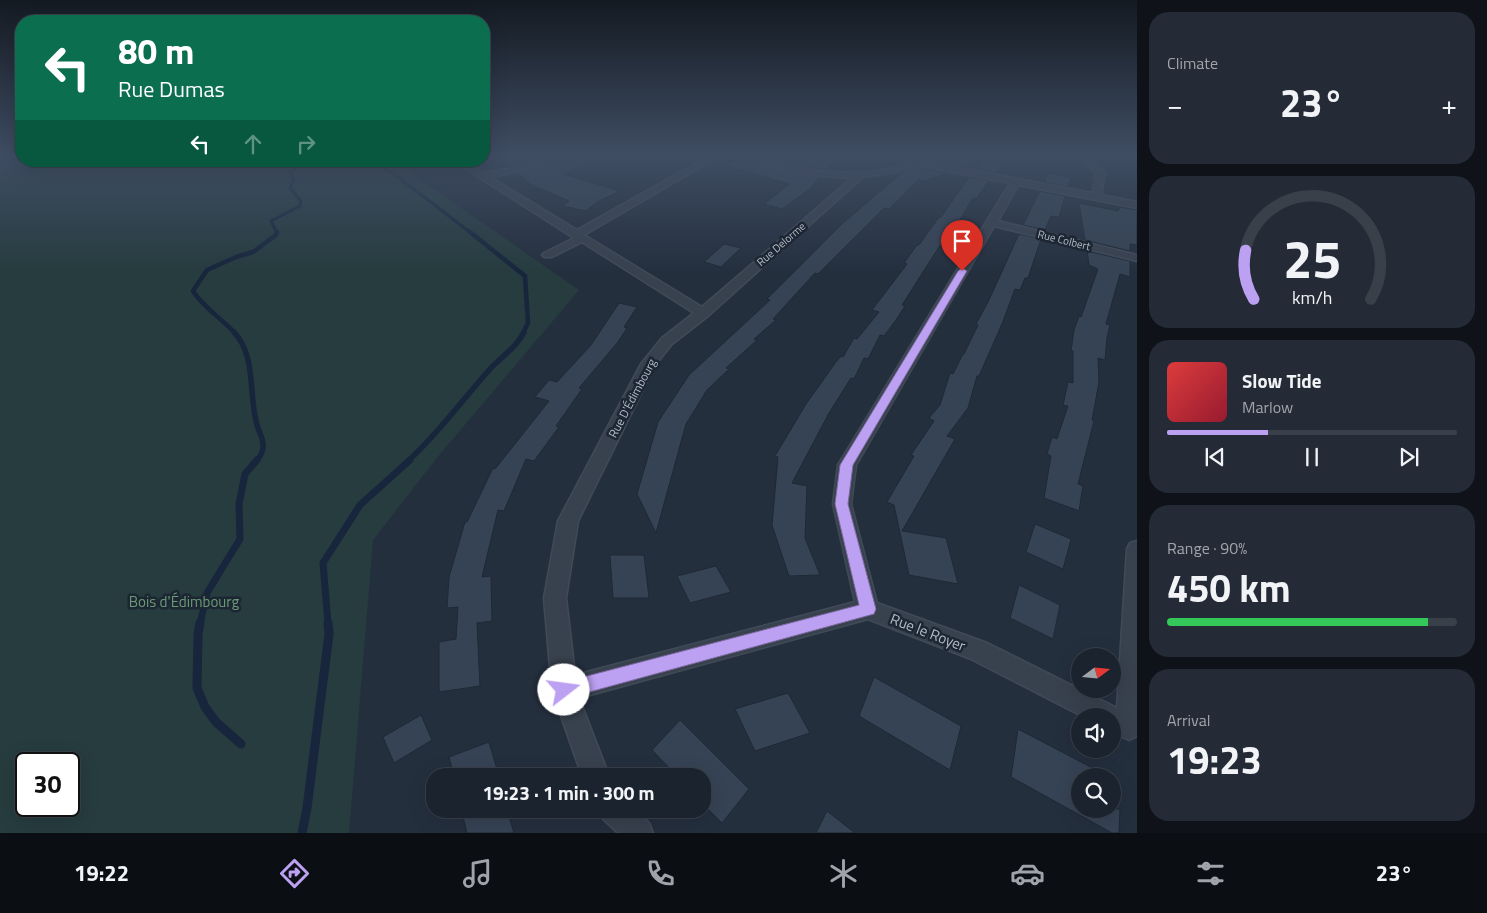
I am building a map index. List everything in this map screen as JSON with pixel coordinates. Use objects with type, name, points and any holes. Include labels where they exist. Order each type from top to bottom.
[{"type":"street","points":[[510,194],[703,313]]},
{"type":"street","points":[[548,255],[651,194]]},
{"type":"street","name":"Rue Delorme","points":[[703,313],[839,194]]},
{"type":"street","points":[[564,690],[868,609],[842,504],[847,465],[1008,194]]},
{"type":"street","points":[[1085,194],[1137,204]]},
{"type":"street","name":"Rue Colbert","points":[[991,222],[1137,258]]},
{"type":"street","name":"Rue D'Édimbourg","points":[[592,768],[564,690],[555,598],[568,521],[648,364],[667,341],[703,313]]},
{"type":"street","points":[[1122,723],[1137,549]]},
{"type":"street","name":"Rue le Royer","points":[[868,609],[979,651],[1122,723]]},
{"type":"street","points":[[623,818],[640,833]]},
{"type":"green space","name":"Bois d'Édimbourg","points":[[0,194],[441,194],[579,290],[436,459],[373,540],[349,833],[0,833]]},
{"type":"building","points":[[553,194],[614,194],[597,202],[586,211],[563,206],[569,201]]},
{"type":"building","points":[[777,194],[803,194],[782,209],[764,204]]},
{"type":"building","points":[[877,194],[904,194],[889,209],[884,208],[818,274],[815,273],[773,319],[776,320],[754,339],[757,340],[726,368],[729,369],[707,390],[686,424],[656,533],[637,494],[658,422],[689,375],[770,300],[767,299],[843,223]]},
{"type":"building","points":[[957,194],[980,194],[976,199],[973,198],[961,218],[939,247],[902,305],[905,306],[896,320],[884,336],[880,335],[868,359],[864,358],[854,379],[851,378],[829,413],[792,483],[807,486],[805,538],[820,575],[789,576],[772,525],[778,457],[775,456],[806,404],[836,362],[841,356],[843,357],[854,338],[857,339],[879,312],[872,310],[907,264],[904,263],[917,245],[919,245],[939,217],[941,217]]},
{"type":"building","points":[[1039,194],[1065,196],[1059,217],[1051,216],[1045,230],[1023,225]]},
{"type":"building","points":[[1079,203],[1118,211],[1120,207],[1137,210],[1137,245],[1130,244],[1130,251],[1085,240]]},
{"type":"building","points":[[1019,234],[1041,239],[1028,278],[1025,278],[1020,290],[1015,289],[1002,324],[979,376],[977,376],[968,408],[947,436],[955,439],[902,531],[946,538],[958,584],[909,575],[894,505],[887,502],[914,456],[911,455],[934,421],[929,418],[940,405],[950,373],[953,374],[964,354],[978,325],[976,324]]},
{"type":"building","points":[[724,244],[741,248],[721,267],[704,262]]},
{"type":"building","points":[[1087,251],[1130,261],[1130,277],[1120,274],[1106,324],[1110,325],[1105,360],[1098,358],[1099,382],[1092,420],[1094,421],[1078,484],[1083,486],[1079,511],[1044,498],[1051,456],[1047,454],[1052,437],[1057,439],[1068,406],[1063,405],[1068,382],[1073,383],[1073,351],[1071,351],[1074,330],[1079,316],[1081,317],[1098,269],[1089,265]]},
{"type":"building","points":[[619,303],[637,307],[624,327],[627,328],[618,342],[579,388],[582,389],[556,426],[559,427],[534,461],[526,459],[504,511],[498,510],[482,577],[491,576],[492,621],[477,623],[480,686],[439,692],[439,642],[456,639],[458,607],[447,608],[449,577],[465,522],[467,522],[493,468],[495,469],[549,401],[535,397],[549,380],[557,382],[591,345]]},
{"type":"building","points":[[1035,524],[1071,539],[1063,569],[1026,552]]},
{"type":"building","points":[[610,555],[644,555],[649,598],[613,598]]},
{"type":"building","points":[[716,566],[731,592],[690,603],[677,576]]},
{"type":"building","points":[[1019,585],[1060,605],[1053,639],[1010,618]]},
{"type":"building","points":[[874,677],[961,726],[950,770],[859,716]]},
{"type":"building","points":[[788,693],[810,733],[755,751],[735,709]]},
{"type":"building","points":[[421,715],[432,740],[394,763],[383,737]]},
{"type":"building","points":[[680,720],[749,789],[722,823],[711,812],[711,768],[669,768],[652,750]]},
{"type":"building","points":[[1018,729],[1093,768],[1071,768],[1071,810],[1011,777]]},
{"type":"building","points":[[489,742],[497,768],[452,768],[449,757]]},
{"type":"building","points":[[827,811],[855,833],[816,833]]},
{"type":"building","points":[[463,818],[510,818],[514,833],[467,833]]},
{"type":"building","points":[[1085,818],[1120,818],[1119,833],[1112,833]]},
{"type":"waterway","points":[[277,233],[271,221],[300,206],[301,201],[295,194]]},
{"type":"waterway","points":[[420,194],[471,233]]},
{"type":"waterway","points":[[470,232],[525,276],[528,323],[523,333]]},
{"type":"waterway","points":[[234,332],[193,291],[207,270],[236,257],[253,252],[277,233]]},
{"type":"waterway","points":[[234,332],[241,342],[249,364],[254,413],[263,441],[262,453],[256,461]]},
{"type":"waterway","points":[[408,461],[490,369],[513,347],[524,332]]},
{"type":"waterway","points":[[200,624],[207,593],[240,539],[239,504],[245,474],[257,460]]},
{"type":"waterway","points":[[328,624],[323,563],[360,505],[410,460]]},
{"type":"waterway","points":[[200,623],[197,688],[205,707],[216,722],[241,744]]},
{"type":"waterway","points":[[302,833],[307,808],[329,634],[328,623]]},
{"type":"route","points":[[564,690],[868,609],[842,504],[847,465],[962,271]]}]
